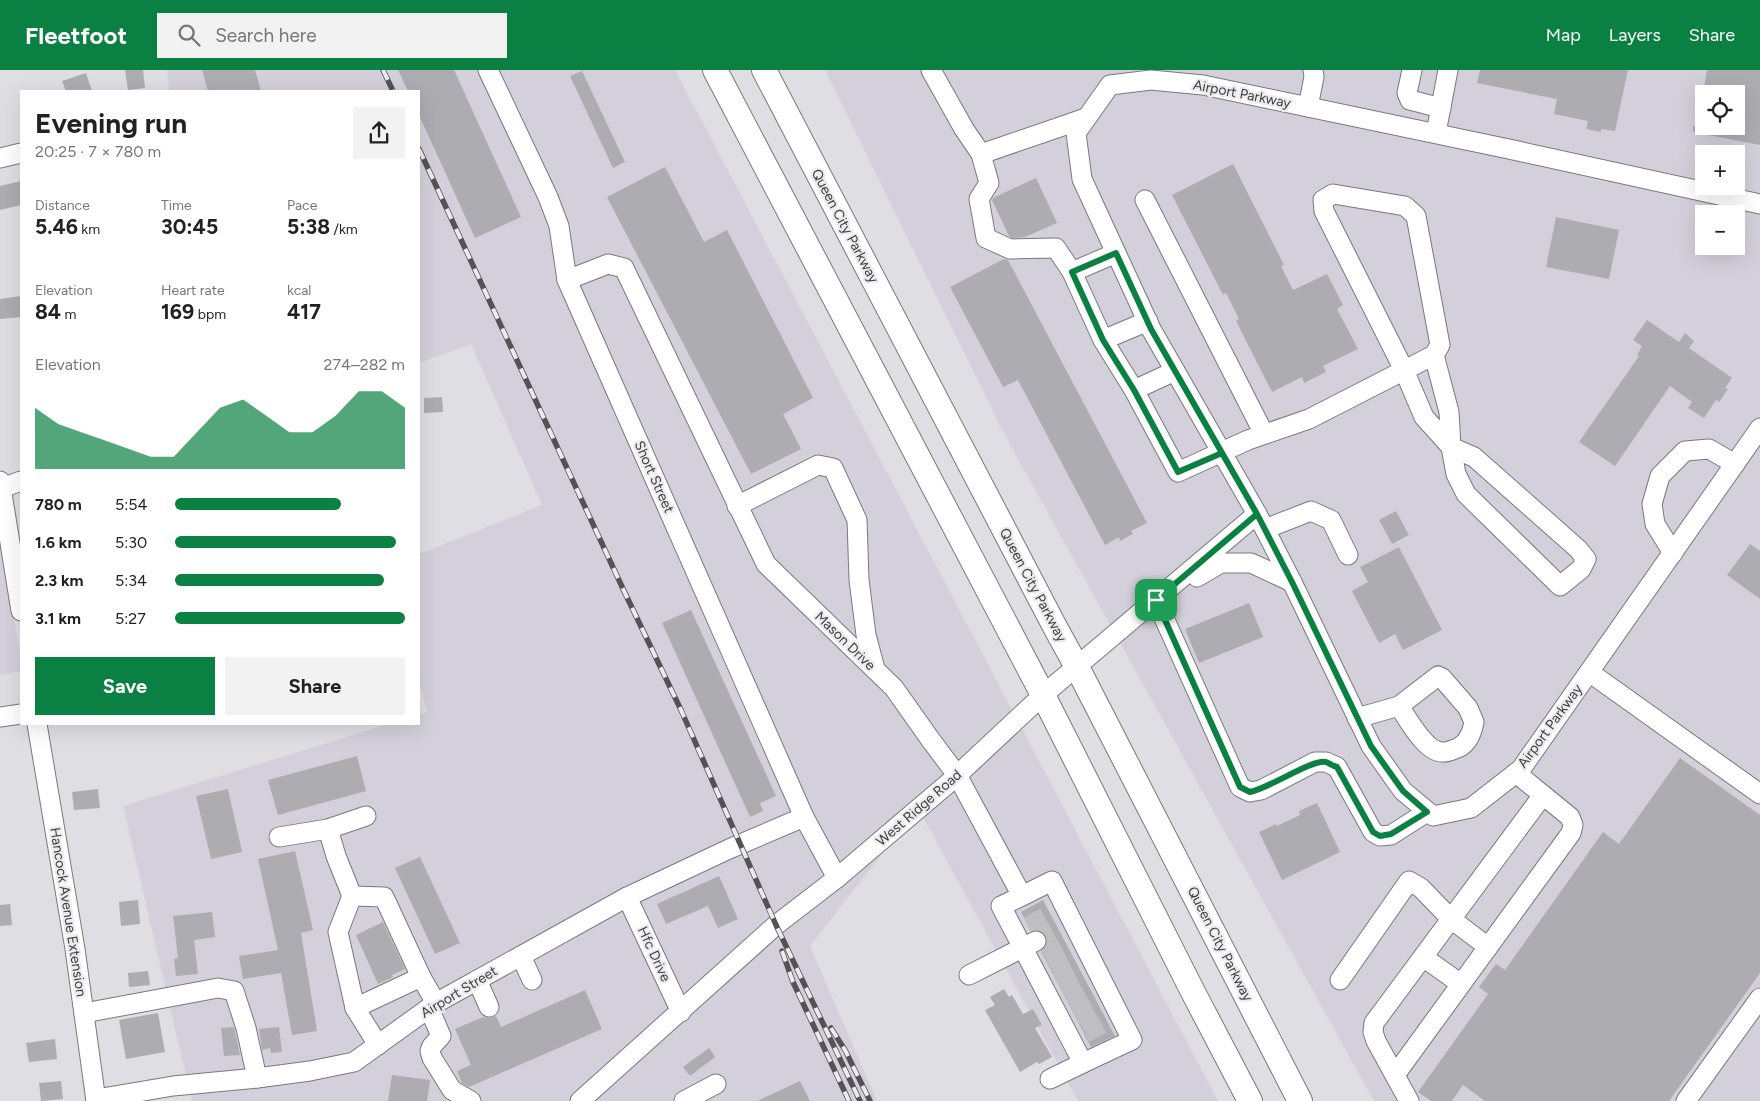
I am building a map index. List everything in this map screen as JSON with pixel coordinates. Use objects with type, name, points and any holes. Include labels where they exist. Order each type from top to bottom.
[{"type":"main road","points":[[715,70],[1043,695],[1250,1101]]},
{"type":"main road","name":"Queen City Parkway","points":[[764,70],[1077,667],[1300,1101]]},
{"type":"street","name":"Short Street","points":[[488,70],[548,196],[559,226],[567,280],[804,817],[837,878]]},
{"type":"street","points":[[931,70],[964,129],[981,154],[989,183],[979,199],[986,238],[1010,249],[1056,248],[1072,272],[1103,340],[1134,390],[1178,472],[1248,440],[1309,419],[1404,370],[1434,355],[1440,345],[1416,216],[1406,206],[1333,194],[1323,200],[1324,211],[1404,370],[1424,417],[1451,447],[1474,457],[1586,559],[1581,569],[1560,586],[1466,494],[1456,474],[1451,447],[1449,412],[1434,355]]},
{"type":"street","points":[[1308,107],[1314,77],[1313,70]]},
{"type":"street","points":[[1412,70],[1408,93],[1410,100],[1441,108]]},
{"type":"street","points":[[1436,133],[1448,70]]},
{"type":"street","name":"Airport Parkway","points":[[1760,204],[1436,133],[1203,85],[1124,77],[1110,85],[1076,133],[1082,179],[1148,321],[1261,522],[1371,746],[1403,791],[1433,816],[1471,808],[1522,769],[1760,428]]},
{"type":"street","points":[[981,154],[1086,118]]},
{"type":"street","points":[[0,158],[20,153]]},
{"type":"street","points":[[1145,200],[1264,434]]},
{"type":"street","points":[[1072,272],[1116,253]]},
{"type":"street","name":"Mason Drive","points":[[567,280],[608,264],[624,268],[766,564],[894,688],[957,775],[1022,896]]},
{"type":"street","points":[[1103,340],[1148,321]]},
{"type":"street","points":[[1134,390],[1175,371]]},
{"type":"street","points":[[1673,552],[1655,524],[1652,504],[1660,476],[1686,451],[1708,449],[1735,464]]},
{"type":"street","points":[[737,506],[818,465],[833,468],[857,520],[859,580],[866,636],[875,670]]},
{"type":"street","points":[[20,481],[1,484],[19,578],[20,594]]},
{"type":"street","name":"West Ridge Road","points":[[580,1101],[776,925],[837,878],[957,775],[1043,695],[1156,600],[1261,522],[1312,511],[1331,520],[1348,555]]},
{"type":"street","points":[[1292,582],[1251,563],[1221,563],[1156,600],[1240,787],[1250,792],[1261,790],[1315,762],[1326,762],[1337,767],[1373,832],[1380,836],[1391,834],[1427,812]]},
{"type":"street","points":[[1589,672],[1760,794]]},
{"type":"street","points":[[1357,718],[1399,706]]},
{"type":"street","points":[[0,717],[20,714]]},
{"type":"street","name":"Hancock Avenue Extension","points":[[37,725],[84,1012],[96,1100]]},
{"type":"street","points":[[1395,1075],[1571,833],[1573,825],[1570,817],[1516,773]]},
{"type":"street","points":[[1410,1101],[1376,1041],[1373,1032],[1374,1023],[1542,795]]},
{"type":"street","points":[[279,837],[328,829],[366,816]]},
{"type":"street","name":"Airport Street","points":[[96,1100],[173,1086],[310,1071],[354,1062],[432,1005],[627,898],[729,849],[804,817]]},
{"type":"street","points":[[328,829],[336,856],[352,896],[338,932],[355,1008],[378,1044]]},
{"type":"street","points":[[1050,1079],[1132,1040],[1086,965],[1052,881],[1002,906],[1050,983],[1083,1063]]},
{"type":"street","points":[[1340,980],[1409,881],[1421,888],[1451,919],[1488,947]]},
{"type":"street","points":[[352,896],[384,897],[432,1005],[441,1036],[432,1046],[430,1051],[432,1058],[452,1090],[471,1101]]},
{"type":"street","name":"Hfc Drive","points":[[627,898],[681,1012]]},
{"type":"street","points":[[521,956],[532,980]]},
{"type":"street","points":[[1424,957],[1461,984]]},
{"type":"street","points":[[969,975],[1050,983]]},
{"type":"street","points":[[355,1008],[421,977]]},
{"type":"street","points":[[477,980],[489,1007]]},
{"type":"street","points":[[84,1012],[218,988],[234,991],[246,1028],[257,1078]]},
{"type":"street","points":[[1686,1101],[1760,998]]},
{"type":"street","points":[[684,1101],[716,1084]]},
{"type":"shaded area","points":[[167,70],[675,70],[1218,1101],[1078,1101],[918,808],[810,946],[877,1101],[192,1101],[123,806],[386,725],[420,725],[420,714],[427,712],[420,684],[420,554],[542,505],[471,344],[420,363],[420,90],[169,90]]},
{"type":"shaded area","points":[[825,70],[1760,70],[1760,1101],[1374,1101],[1002,430]]},
{"type":"shaded area","points":[[0,535],[20,656],[20,671],[0,675]]},
{"type":"building","points":[[125,70],[143,70],[145,88],[128,90]]},
{"type":"building","points":[[202,70],[255,70],[261,90],[208,90]]},
{"type":"building","points":[[398,70],[454,70],[521,217],[475,238],[420,117],[420,90],[408,90]]},
{"type":"building","points":[[1480,70],[1628,70],[1615,131],[1601,129],[1601,132],[1586,129],[1588,121],[1554,114],[1557,99],[1477,83]]},
{"type":"building","points":[[1707,70],[1760,70],[1760,145],[1708,135],[1745,135],[1745,85],[1704,85]]},
{"type":"building","points":[[582,71],[625,162],[613,168],[570,76]]},
{"type":"building","points":[[86,73],[92,90],[66,90],[62,81]]},
{"type":"building","points":[[1233,164],[1284,265],[1281,266],[1293,290],[1327,274],[1343,305],[1337,309],[1358,349],[1323,366],[1326,372],[1304,383],[1302,377],[1272,392],[1236,321],[1239,319],[1226,293],[1223,295],[1172,195]]},
{"type":"building","points":[[665,167],[704,242],[727,230],[813,398],[783,414],[801,449],[751,474],[607,197]]},
{"type":"building","points":[[1036,178],[1057,223],[1025,237],[1012,238],[1009,236],[992,200]]},
{"type":"building","points":[[20,181],[20,205],[0,210],[0,186]]},
{"type":"building","points":[[1556,217],[1619,230],[1609,279],[1546,267]]},
{"type":"building","points":[[1004,259],[1008,260],[1147,523],[1131,531],[1133,534],[1120,541],[1119,537],[1105,545],[1018,380],[1003,387],[950,287]]},
{"type":"building","points":[[20,296],[20,317],[0,319],[0,299]]},
{"type":"building","points":[[1647,320],[1679,342],[1685,333],[1694,341],[1689,348],[1732,378],[1725,388],[1728,389],[1719,402],[1716,400],[1704,418],[1688,408],[1692,402],[1670,386],[1615,466],[1579,442],[1639,356],[1637,355],[1642,346],[1633,340]]},
{"type":"building","points":[[442,397],[443,412],[424,413],[424,398]]},
{"type":"building","points":[[1396,511],[1409,535],[1392,544],[1379,520]]},
{"type":"building","points":[[1750,544],[1760,551],[1760,599],[1727,575]]},
{"type":"building","points":[[1399,547],[1442,630],[1403,650],[1395,634],[1379,643],[1352,591],[1368,582],[1360,567]]},
{"type":"building","points":[[1249,603],[1263,637],[1199,663],[1185,629]]},
{"type":"building","points":[[691,610],[776,796],[760,803],[763,811],[750,817],[662,623]]},
{"type":"building","points":[[357,756],[366,791],[278,815],[268,780]]},
{"type":"building","points":[[1680,758],[1760,815],[1760,973],[1669,1101],[1485,1101],[1463,1085],[1452,1101],[1431,1101],[1418,1092],[1488,994],[1479,987],[1496,964],[1505,970],[1603,832],[1619,844]]},
{"type":"building","points":[[98,789],[100,808],[74,810],[72,792]]},
{"type":"building","points":[[228,789],[242,852],[211,859],[196,796]]},
{"type":"building","points":[[1317,803],[1340,852],[1282,880],[1259,832],[1300,815],[1299,811]]},
{"type":"building","points":[[295,851],[313,930],[301,933],[317,1031],[292,1035],[281,973],[243,979],[239,956],[278,950],[258,859]]},
{"type":"building","points":[[420,857],[460,943],[435,954],[395,868]]},
{"type":"building","points":[[719,876],[738,919],[718,928],[708,906],[666,924],[657,904]]},
{"type":"building","points":[[138,900],[140,924],[121,926],[119,902]]},
{"type":"building","points":[[1043,900],[1115,1036],[1091,1047],[1041,951],[1045,948],[1047,942],[1046,936],[1043,932],[1037,930],[1031,931],[1021,912]]},
{"type":"building","points":[[10,904],[12,925],[0,926],[0,905]]},
{"type":"building","points":[[212,912],[215,937],[194,940],[198,974],[176,976],[174,959],[178,958],[173,916]]},
{"type":"building","points":[[383,922],[405,969],[378,984],[356,935]]},
{"type":"building","points":[[148,971],[150,985],[129,987],[128,973]]},
{"type":"building","points":[[1004,989],[1009,997],[1012,995],[1023,1014],[1033,1009],[1042,1025],[1035,1028],[1052,1057],[1039,1064],[1037,1062],[1020,1072],[985,1010],[995,1005],[990,997]]},
{"type":"building","points":[[585,990],[602,1029],[469,1087],[462,1083],[457,1071],[471,1065],[455,1029],[483,1017],[496,1016],[501,1027]]},
{"type":"building","points":[[158,1013],[165,1052],[126,1059],[119,1020]]},
{"type":"building","points":[[234,1027],[240,1055],[224,1056],[221,1028]]},
{"type":"building","points":[[279,1027],[282,1052],[271,1053],[270,1048],[262,1050],[259,1029]]},
{"type":"building","points":[[55,1039],[57,1059],[29,1062],[26,1043]]},
{"type":"building","points":[[709,1048],[715,1057],[690,1076],[683,1067]]},
{"type":"building","points":[[392,1075],[430,1080],[427,1101],[388,1101]]},
{"type":"building","points":[[61,1081],[63,1099],[41,1101],[39,1083]]},
{"type":"building","points":[[800,1081],[810,1101],[757,1101]]},
{"type":"tunnel","points":[[1028,926],[1051,914]]},
{"type":"tunnel","points":[[1036,941],[1059,929]]},
{"type":"tunnel","points":[[1045,957],[1067,946]]},
{"type":"tunnel","points":[[1053,973],[1076,962]]},
{"type":"tunnel","points":[[1060,987],[1084,976]]},
{"type":"tunnel","points":[[1069,1004],[1092,992]]},
{"type":"tunnel","points":[[1076,1017],[1099,1006]]},
{"type":"tunnel","points":[[1085,1033],[1108,1022]]},
{"type":"railway","points":[[383,70],[393,90]]},
{"type":"railway","points":[[420,151],[681,710],[776,925],[860,1101]]},
{"type":"railway","points":[[782,951],[793,982],[849,1101]]},
{"type":"railway","points":[[831,1028],[845,1050],[870,1101]]},
{"type":"route","points":[[1156,600],[1240,787],[1250,792],[1261,790],[1315,762],[1326,762],[1337,767],[1373,832],[1380,836],[1391,834],[1427,812],[1403,791],[1371,746],[1257,514],[1151,329],[1116,253],[1072,272],[1103,340],[1134,390],[1178,472],[1222,453],[1257,514],[1156,600]]}]
